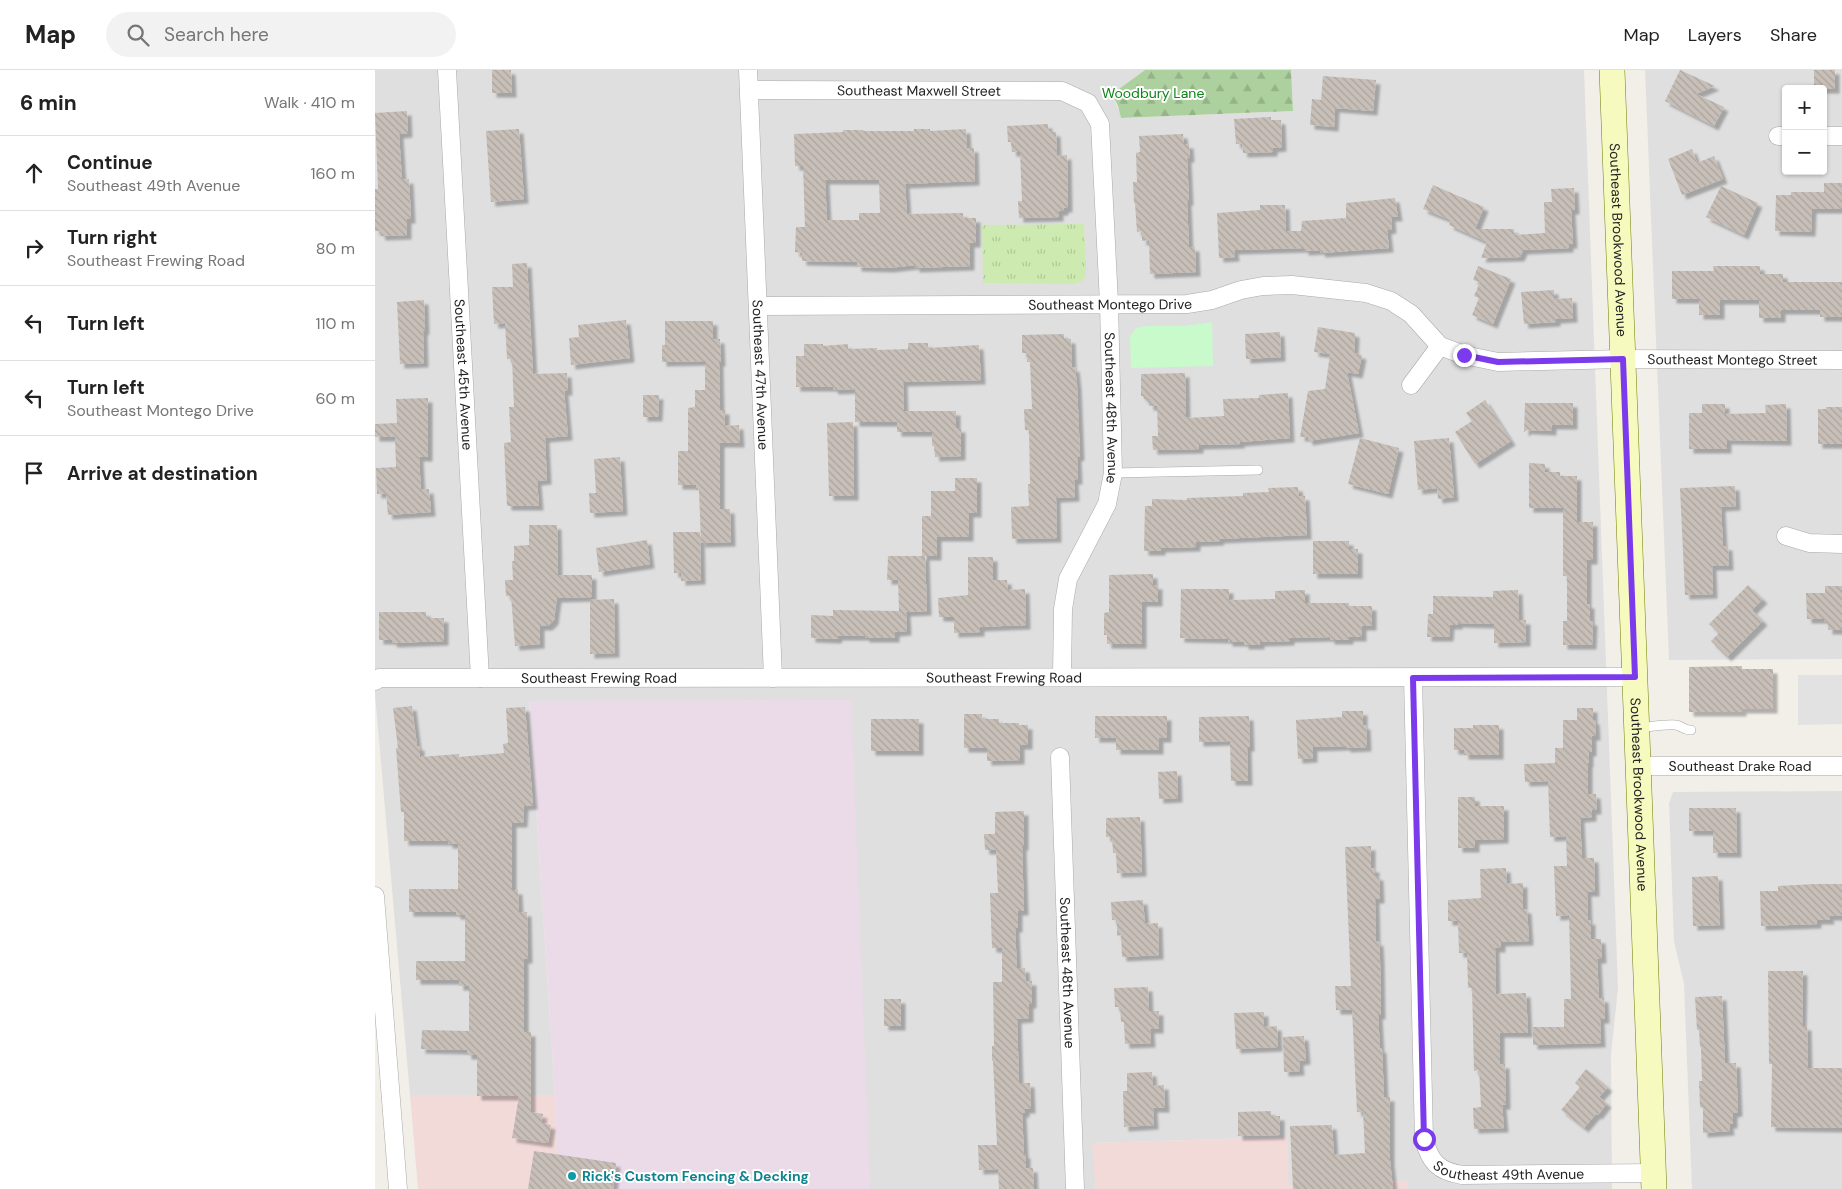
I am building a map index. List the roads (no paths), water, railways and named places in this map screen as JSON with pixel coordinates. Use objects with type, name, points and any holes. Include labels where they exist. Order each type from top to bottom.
[{"type":"main road","name":"Southeast Brookwood Avenue","points":[[1612,70],[1653,1181]]},
{"type":"street","name":"Southeast 45th Avenue","points":[[447,70],[480,678]]},
{"type":"street","name":"Southeast 47th Avenue","points":[[748,70],[773,678]]},
{"type":"street","name":"Southeast Maxwell Street","points":[[749,90],[1062,91],[1088,103]]},
{"type":"street","name":"Southeast 48th Avenue","points":[[1062,676],[1063,609],[1068,579],[1107,504],[1113,473],[1109,303],[1100,124],[1088,103]]},
{"type":"street","points":[[1827,136],[1842,136]]},
{"type":"street","name":"Southeast Montego Drive","points":[[758,306],[1187,304],[1212,300],[1241,290],[1263,286],[1292,285],[1366,293],[1391,300],[1411,314],[1440,346],[1464,355],[1498,362],[1623,359]]},
{"type":"street","points":[[1411,384],[1440,346]]},
{"type":"street","name":"Southeast Montego Street","points":[[1623,359],[1842,360]]},
{"type":"street","points":[[1786,536],[1809,543],[1842,544]]},
{"type":"street","name":"Southeast Frewing Road","points":[[375,681],[379,678],[1635,677]]},
{"type":"street","name":"Southeast 49th Avenue","points":[[1413,678],[1424,1139],[1428,1152],[1435,1164],[1449,1172],[1462,1175],[1653,1181]]},
{"type":"street","name":"Southeast 48th Avenue","points":[[1060,756],[1075,1189]]},
{"type":"street","name":"Southeast Drake Road","points":[[1638,766],[1842,766]]},
{"type":"street","points":[[375,896],[398,1189]]},
{"type":"lane","points":[[1113,473],[1258,470]]},
{"type":"lane","points":[[1637,728],[1673,725],[1691,730]]},
{"type":"place","name":"Rick's Custom Fencing & Decking","points":[[572,1176]]},
{"type":"park label","name":"Woodbury Lane","points":[[1153,93]]}]
